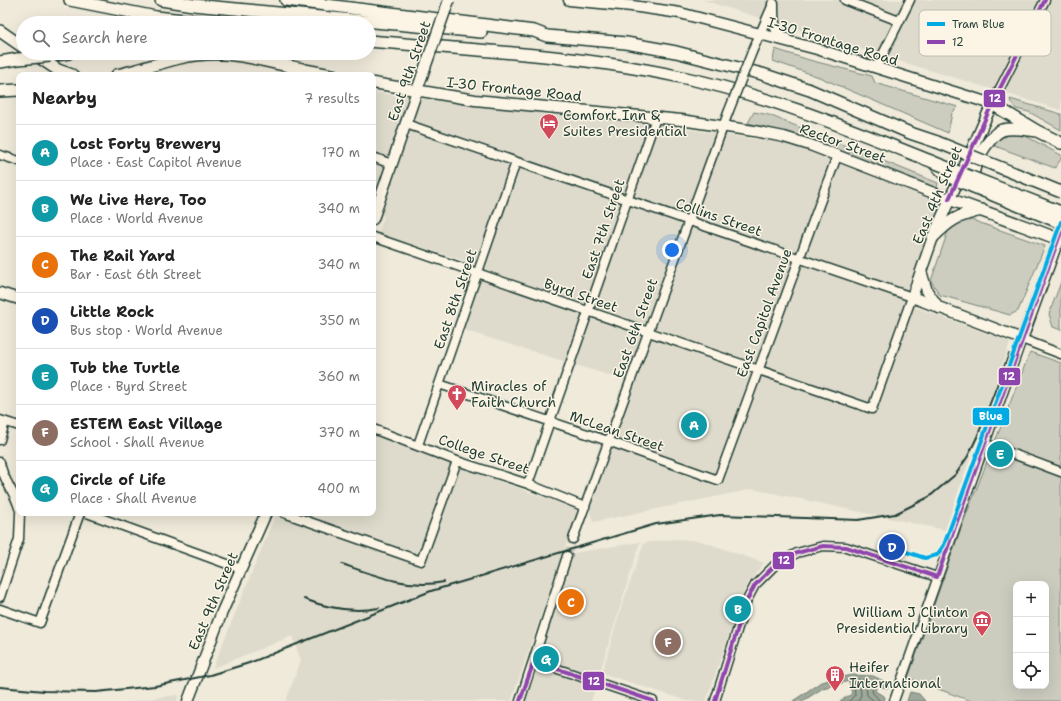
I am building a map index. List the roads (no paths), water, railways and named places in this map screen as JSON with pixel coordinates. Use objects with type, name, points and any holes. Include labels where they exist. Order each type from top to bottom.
[{"type":"highway","points":[[70,0],[151,16]]},
{"type":"highway","points":[[160,0],[193,5],[318,16]]},
{"type":"highway","points":[[286,0],[534,31],[547,36]]},
{"type":"highway","points":[[376,21],[533,38],[547,36],[626,43],[676,52],[754,72],[810,90],[910,133],[937,142],[1061,192]]},
{"type":"highway","points":[[0,31],[16,42]]},
{"type":"highway","points":[[376,42],[569,59],[681,77],[720,86],[806,112],[1061,212]]},
{"type":"highway","points":[[0,62],[16,59]]},
{"type":"highway","points":[[43,60],[64,72]]},
{"type":"highway","points":[[128,72],[175,60]]},
{"type":"highway","points":[[254,60],[302,69]]},
{"type":"highway","points":[[140,72],[163,63]]},
{"type":"highway","points":[[0,91],[16,90]]},
{"type":"highway","points":[[992,104],[1037,131],[1061,143]]},
{"type":"highway","points":[[1037,131],[1010,129],[998,133],[988,141],[983,150],[973,180],[980,188],[1061,227]]},
{"type":"highway","points":[[933,162],[947,176],[1061,223]]},
{"type":"highway","points":[[949,198],[1061,240]]},
{"type":"highway","points":[[933,237],[948,221],[963,214],[983,210]]},
{"type":"main road","name":"East 9th Street","points":[[376,210],[449,0]]},
{"type":"main road","name":"I-30 Frontage Road","points":[[569,0],[666,10],[791,42],[992,104]]},
{"type":"main road","points":[[774,2],[773,21],[775,29],[780,35],[791,42]]},
{"type":"main road","points":[[302,69],[318,72]]},
{"type":"main road","name":"I-30 Frontage Road","points":[[376,84],[474,100],[723,126]]},
{"type":"main road","name":"East 4th Street","points":[[912,298],[933,237],[949,198],[992,104]]},
{"type":"main road","name":"Rector Street","points":[[723,126],[784,137],[949,198]]},
{"type":"main road","points":[[1022,339],[1061,232]]},
{"type":"main road","points":[[921,271],[927,291],[939,308]]},
{"type":"main road","points":[[0,293],[16,299]]},
{"type":"main road","name":"Collins Street","points":[[912,298],[1022,339]]},
{"type":"main road","name":"East 9th Street","points":[[188,701],[222,612],[265,516]]},
{"type":"street","points":[[845,0],[899,21]]},
{"type":"street","points":[[876,68],[910,0]]},
{"type":"street","name":"East 4th Street","points":[[1040,10],[1045,0]]},
{"type":"street","points":[[759,33],[774,2]]},
{"type":"street","name":"East 6th Street","points":[[573,539],[687,221],[759,33]]},
{"type":"street","name":"East 4th Street","points":[[992,104],[1016,56]]},
{"type":"street","name":"East 7th Street","points":[[528,484],[626,200],[656,118]]},
{"type":"street","name":"Collins Street","points":[[406,124],[912,298]]},
{"type":"street","points":[[0,155],[16,161]]},
{"type":"street","name":"East Capitol Avenue","points":[[718,480],[798,258],[837,156]]},
{"type":"street","points":[[376,158],[392,164]]},
{"type":"street","name":"East 8th Street","points":[[418,445],[516,162]]},
{"type":"street","name":"Byrd Street","points":[[376,238],[872,408]]},
{"type":"street","name":"East 4th Street","points":[[872,408],[912,298]]},
{"type":"street","points":[[894,701],[1022,339],[1061,354]]},
{"type":"street","name":"McLean Street","points":[[439,384],[718,480]]},
{"type":"street","points":[[0,440],[3,421],[16,425]]},
{"type":"street","name":"College Street","points":[[376,429],[457,461],[528,484],[585,507]]},
{"type":"street","points":[[986,444],[1061,472]]},
{"type":"street","points":[[293,516],[421,561],[457,461]]},
{"type":"street","points":[[0,462],[5,478],[16,499]]},
{"type":"street","points":[[0,597],[18,546],[20,516]]},
{"type":"street","points":[[0,609],[40,623],[79,516]]},
{"type":"street","points":[[95,516],[241,569]]},
{"type":"street","points":[[715,701],[746,602],[755,585],[775,565],[796,553],[824,546],[846,546],[937,577]]},
{"type":"street","points":[[520,701],[567,556]]},
{"type":"street","points":[[534,661],[652,701]]},
{"type":"water","points":[[852,675],[873,676],[890,684],[888,688],[877,686],[875,691],[885,697],[884,701],[840,701],[852,694],[849,681],[823,688],[803,701],[793,701],[821,682]]},
{"type":"water","points":[[910,692],[919,694],[925,701],[907,701]]},
{"type":"tunnel","points":[[567,556],[573,539]]},
{"type":"railway","points":[[0,687],[44,691],[96,692],[155,686],[210,675],[249,663],[431,591],[656,524],[720,515],[858,520],[895,514],[929,497],[956,474],[968,456],[978,435],[1009,354]]},
{"type":"railway","points":[[342,564],[380,577],[405,583],[431,584],[444,582]]},
{"type":"railway","points":[[304,599],[340,609],[360,610],[379,608]]},
{"type":"tram line","name":"Blue","points":[[882,544],[925,558],[937,555],[944,545],[1061,222]]},
{"type":"place","name":"Comfort Inn & Suites Presidential","points":[[549,140]]},
{"type":"place","name":"Miracles of Faith Church","points":[[457,411]]},
{"type":"place","name":"Lost Forty Brewery","points":[[694,425]]},
{"type":"place","name":"Tub the Turtle","points":[[1000,454]]},
{"type":"place","name":"Little Rock","points":[[892,547]]},
{"type":"place","name":"The Rail Yard","points":[[571,602]]},
{"type":"place","name":"We Live Here, Too","points":[[738,609]]},
{"type":"place","name":"William J Clinton Presidential Library","points":[[982,637]]},
{"type":"place","name":"ESTEM East Village","points":[[668,642]]},
{"type":"place","name":"Circle of Life","points":[[546,659]]},
{"type":"place","name":"Heifer International","points":[[835,692]]}]
